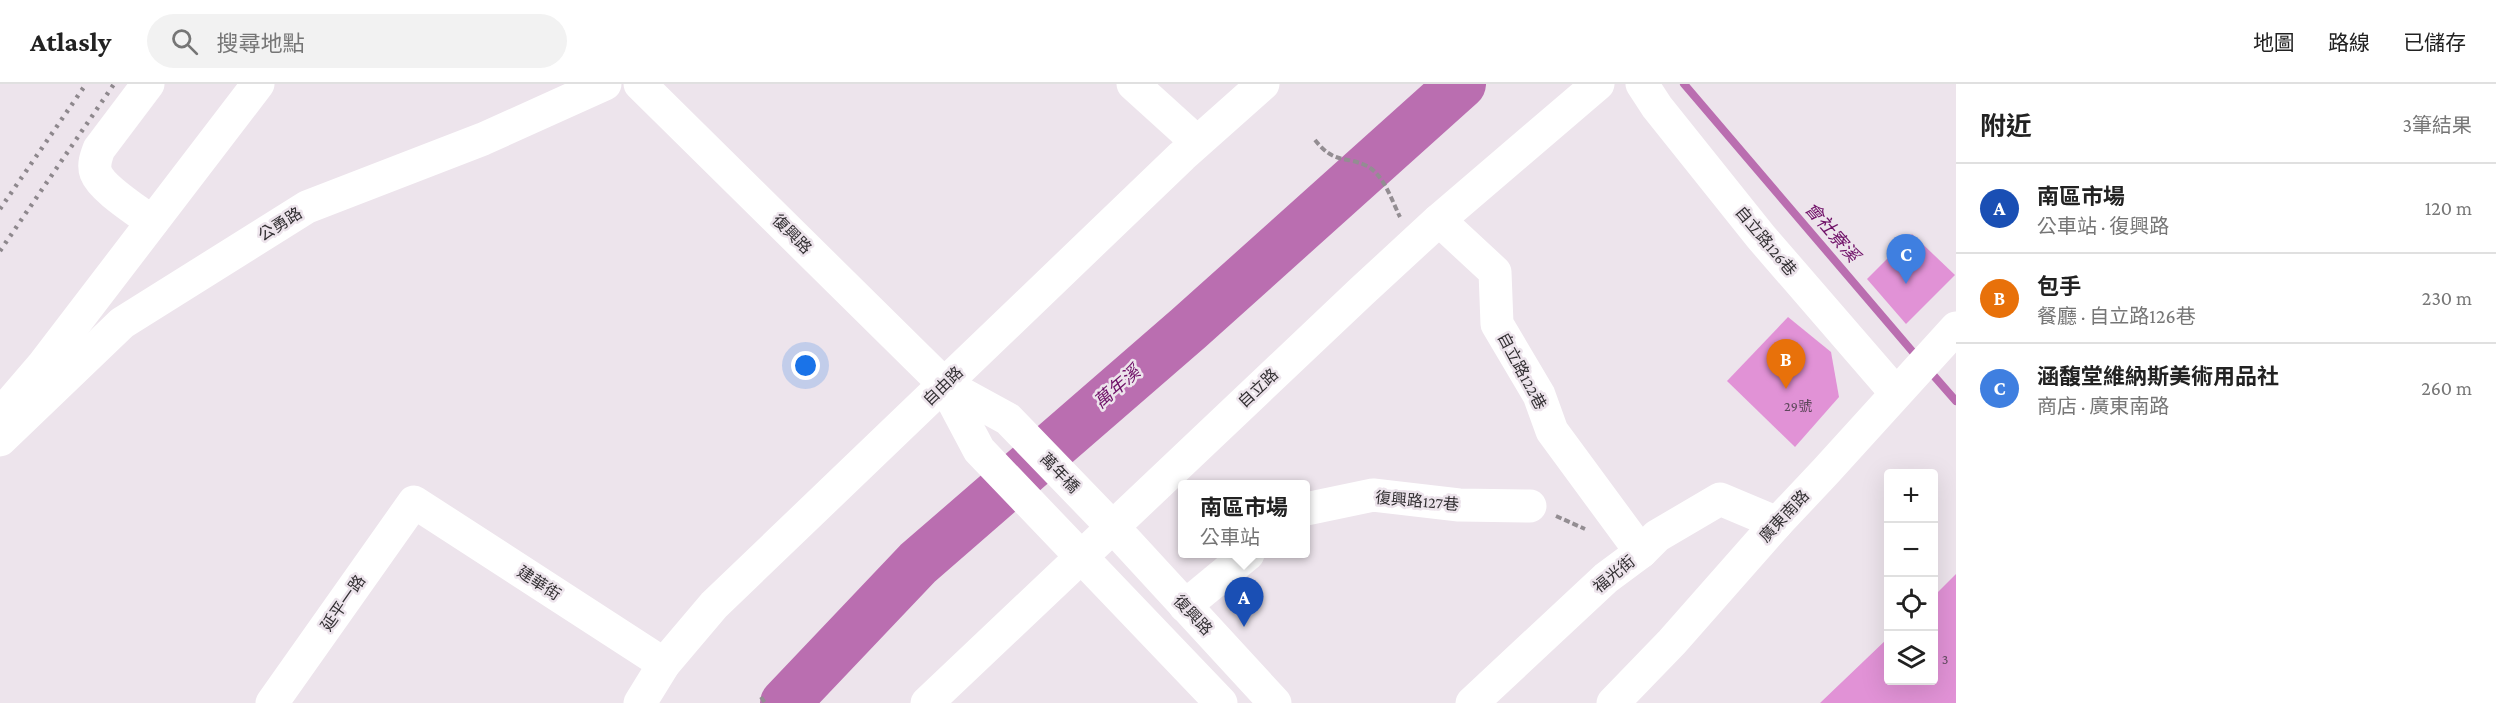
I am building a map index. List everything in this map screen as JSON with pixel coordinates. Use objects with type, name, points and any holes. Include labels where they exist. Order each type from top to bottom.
[{"type":"street","points":[[147,84],[99,149],[95,161],[96,174],[107,186],[152,222]]},
{"type":"street","points":[[0,416],[43,365],[258,84]]},
{"type":"street","name":"公勇路","points":[[0,440],[122,323],[307,207],[483,138],[605,84]]},
{"type":"street","name":"復興路","points":[[640,84],[944,384],[1008,419]]},
{"type":"street","points":[[1132,84],[1197,142]]},
{"type":"street","name":"自由路","points":[[640,703],[664,664],[714,605],[1197,142],[1263,84]]},
{"type":"street","name":"自立路","points":[[927,703],[1079,557],[1439,220],[1598,84]]},
{"type":"street","name":"自立路126巷","points":[[1642,84],[1658,108],[1761,237],[1915,372]]},
{"type":"street","name":"自立路122巷","points":[[1439,220],[1495,272],[1497,324],[1539,395],[1552,431],[1641,552]]},
{"type":"street","name":"廣東南路","points":[[1614,702],[1672,642],[1777,523],[1956,328]]},
{"type":"street","name":"復興路","points":[[944,384],[979,450],[1079,557]]},
{"type":"street","name":"萬年橋","points":[[1008,419],[1112,526]]},
{"type":"street","name":"復興路127巷","points":[[1310,507],[1373,495],[1459,505],[1530,506]]},
{"type":"street","name":"福光街","points":[[1472,703],[1606,578],[1641,552],[1657,536],[1720,498],[1777,523]]},
{"type":"street","name":"建華街","points":[[414,502],[664,664]]},
{"type":"street","name":"延平一路","points":[[272,703],[414,502]]},
{"type":"street","name":"復興路","points":[[1112,526],[1275,703]]},
{"type":"street","points":[[1079,557],[1221,703]]},
{"type":"street","points":[[1185,606],[1243,558]]},
{"type":"path","points":[[1315,140],[1326,153],[1340,160],[1368,167],[1379,176],[1399,216]]},
{"type":"path","points":[[761,698],[765,703]]},
{"type":"building","points":[[1912,234],[1955,275],[1906,324],[1867,279]]},
{"type":"building","points":[[1788,317],[1831,352],[1839,397],[1795,447],[1727,381]]},
{"type":"building","points":[[1956,574],[1956,703],[1820,703],[1884,642],[1884,685],[1938,685],[1938,592]]},
{"type":"waterway","name":"萬年溪","points":[[785,703],[918,563],[1189,328],[1461,84]]},
{"type":"waterway","name":"會社寮溪","points":[[1684,84],[1918,358]]},
{"type":"waterway","name":"會社寮溪","points":[[1927,368],[1956,401]]},
{"type":"railway","points":[[0,209],[86,84]]},
{"type":"railway","points":[[0,251],[114,84]]},
{"type":"place","name":"涵馥堂維納斯美術用品社","points":[[1906,284]]},
{"type":"place","name":"包手","points":[[1786,389]]},
{"type":"place","name":"南區市場","points":[[1244,627]]}]
